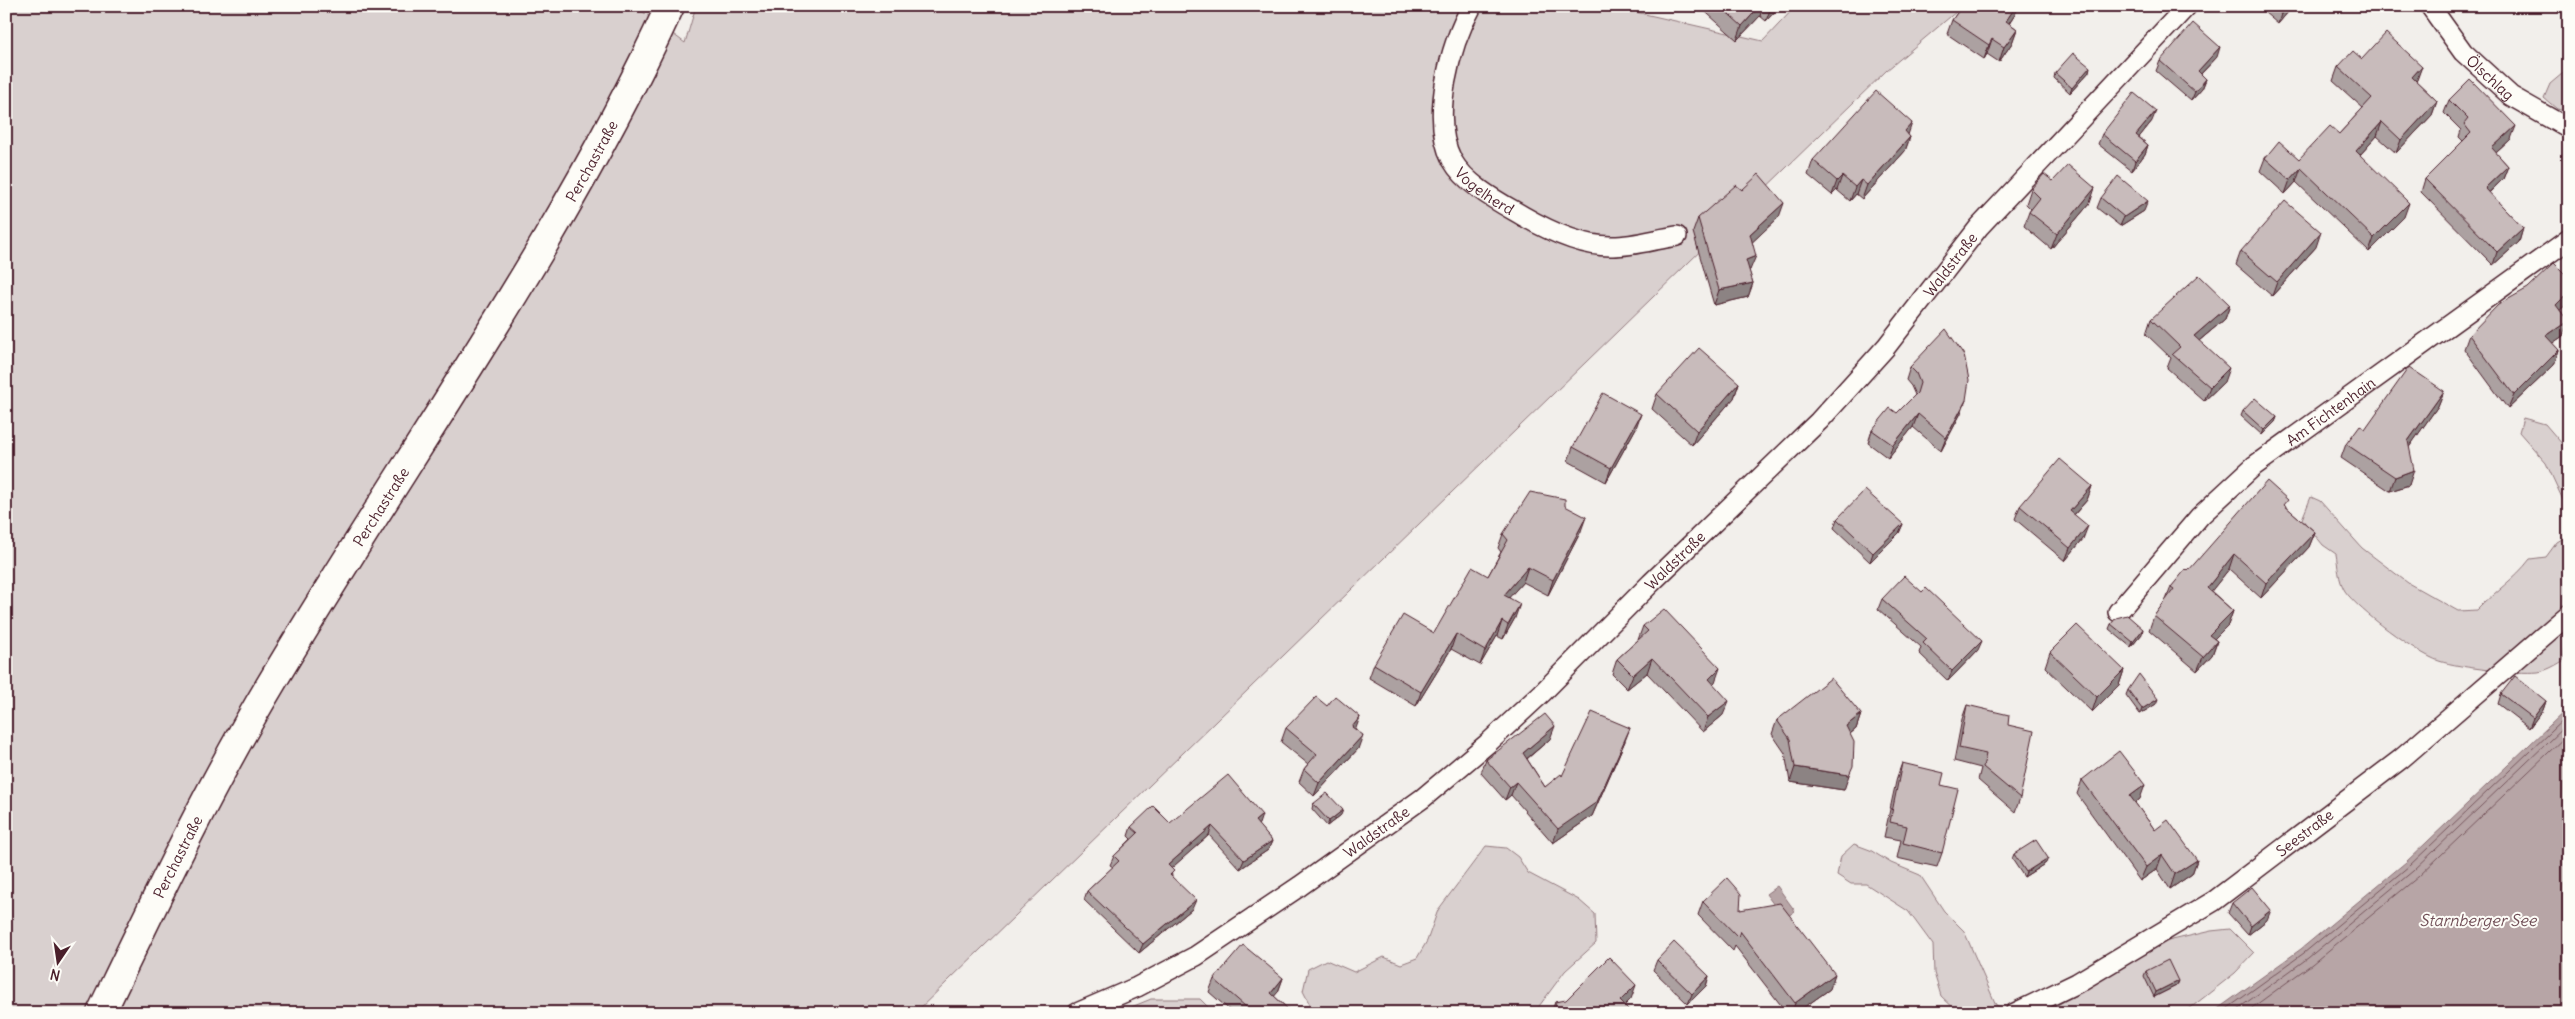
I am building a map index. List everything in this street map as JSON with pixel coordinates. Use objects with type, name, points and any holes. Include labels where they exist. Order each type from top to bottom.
[{"type":"main road","name":"Perchastraße","points":[[100,1013],[200,808],[272,682],[505,306],[574,190],[652,45],[670,6]]},
{"type":"street","name":"Vogelherd","points":[[1472,6],[1464,20],[1447,78],[1442,120],[1452,160],[1460,170],[1480,188],[1527,218],[1556,233],[1584,242],[1612,246],[1677,236]]},
{"type":"street","name":"Waldstraße","points":[[1077,1013],[1137,987],[1196,956],[1300,886],[1423,798],[1487,744],[1542,694],[1651,583],[1819,421],[1886,347],[1979,227],[2187,6]]},
{"type":"street","name":"Ölschlag","points":[[2430,6],[2463,52],[2511,96],[2569,129]]},
{"type":"street","name":"Am Fichtenhain","points":[[2118,612],[2200,516],[2254,466],[2569,239]]},
{"type":"street","name":"Seestraße","points":[[2015,1013],[2077,983],[2214,901],[2401,759],[2569,614]]},
{"type":"shaded area","points":[[6,6],[635,6],[685,43],[696,6],[1621,6],[1627,10],[1763,41],[1796,6],[1963,6],[1887,70],[915,1013],[6,1013]]},
{"type":"shaded area","points":[[2569,68],[2569,112],[2557,109],[2544,98],[2550,84]]},
{"type":"shaded area","points":[[2523,418],[2545,424],[2569,452],[2569,513],[2546,463],[2519,432]]},
{"type":"shaded area","points":[[2311,497],[2320,501],[2362,548],[2408,583],[2458,611],[2477,610],[2518,573],[2530,559],[2546,557],[2557,542],[2569,535],[2569,628],[2567,630],[2563,661],[2538,672],[2474,668],[2439,661],[2403,641],[2362,609],[2345,591],[2340,577],[2336,554],[2323,545],[2302,519]]},
{"type":"shaded area","points":[[1854,844],[1920,875],[1944,911],[1964,931],[1996,1005],[2010,1013],[1959,1013],[1941,996],[1934,973],[1933,945],[1908,911],[1866,884],[1851,884],[1837,875],[1841,856]]},
{"type":"shaded area","points":[[1486,846],[1506,848],[1518,857],[1528,873],[1579,900],[1595,914],[1596,943],[1565,971],[1534,1013],[1314,1013],[1303,991],[1308,969],[1326,960],[1354,972],[1384,957],[1401,964],[1417,958],[1427,941],[1438,910]]},
{"type":"shaded area","points":[[2230,929],[2254,953],[2235,973],[2184,1013],[2045,1013],[2155,944],[2211,931]]},
{"type":"shaded area","points":[[1151,999],[1200,999],[1214,1013],[1117,1013]]},
{"type":"water","name":"Starnberger See","points":[[2569,707],[2569,1013],[2212,1013],[2301,949],[2406,862]]},
{"type":"water","points":[[1777,886],[1795,911],[1784,919],[1766,894]]},
{"type":"building","points":[[1720,6],[1760,6],[1742,26]]},
{"type":"building","points":[[1962,6],[2016,6],[2006,21],[2017,29],[2004,47],[1992,39],[1989,45],[1952,20]]},
{"type":"building","points":[[2272,6],[2288,6],[2281,14]]},
{"type":"building","points":[[2193,23],[2220,47],[2198,71],[2206,79],[2195,92],[2160,61]]},
{"type":"building","points":[[2386,33],[2422,66],[2412,77],[2437,101],[2401,140],[2382,122],[2356,151],[2409,203],[2374,238],[2301,168],[2290,180],[2265,158],[2279,141],[2299,159],[2330,126],[2339,134],[2372,98],[2338,67],[2353,51],[2362,59]]},
{"type":"building","points":[[2073,53],[2090,67],[2072,88],[2055,73]]},
{"type":"building","points":[[2470,79],[2516,126],[2492,148],[2508,166],[2485,188],[2523,228],[2497,252],[2425,179],[2471,133],[2464,124],[2468,119],[2449,100]]},
{"type":"building","points":[[1876,91],[1912,123],[1905,131],[1910,137],[1867,185],[1861,180],[1855,187],[1842,176],[1837,181],[1813,160]]},
{"type":"building","points":[[2134,93],[2156,111],[2136,135],[2148,145],[2135,161],[2102,134]]},
{"type":"building","points":[[2068,165],[2095,188],[2057,234],[2029,212],[2040,198],[2031,189],[2044,174],[2053,181]]},
{"type":"building","points":[[1759,174],[1784,203],[1750,234],[1756,256],[1746,260],[1753,283],[1719,290],[1698,218],[1736,185],[1742,190]]},
{"type":"building","points":[[2118,176],[2148,201],[2124,217],[2101,198]]},
{"type":"building","points":[[2285,201],[2321,232],[2277,282],[2241,251]]},
{"type":"building","points":[[2554,263],[2569,278],[2569,292],[2556,305],[2568,321],[2546,336],[2559,350],[2514,395],[2469,335],[2498,305],[2528,288]]},
{"type":"building","points":[[2199,275],[2230,305],[2194,336],[2229,368],[2210,387],[2172,354],[2180,347],[2151,319]]},
{"type":"building","points":[[1946,329],[1964,355],[1969,380],[1966,400],[1946,438],[1918,414],[1893,445],[1872,430],[1890,408],[1897,413],[1917,393],[1920,383],[1916,373],[1910,367]]},
{"type":"building","points":[[1699,348],[1739,383],[1697,431],[1657,394]]},
{"type":"building","points":[[2409,367],[2444,391],[2408,441],[2414,470],[2395,477],[2346,444],[2360,425],[2365,429]]},
{"type":"building","points":[[1603,393],[1641,414],[1611,468],[1573,447]]},
{"type":"building","points":[[2255,398],[2277,417],[2264,430],[2243,411]]},
{"type":"building","points":[[2060,459],[2092,486],[2070,511],[2088,526],[2070,548],[2020,506]]},
{"type":"building","points":[[2267,481],[2288,500],[2284,505],[2315,532],[2266,583],[2234,554],[2207,588],[2233,611],[2209,635],[2217,641],[2203,657],[2154,616],[2174,589],[2171,587],[2186,569],[2188,571]]},
{"type":"building","points":[[1865,490],[1903,524],[1873,553],[1837,519]]},
{"type":"building","points":[[1530,492],[1565,499],[1565,506],[1586,517],[1553,580],[1528,567],[1504,595],[1520,604],[1508,625],[1502,621],[1485,651],[1456,634],[1421,692],[1374,664],[1403,615],[1434,633],[1472,567],[1488,576],[1508,540],[1503,534]]},
{"type":"building","points":[[1904,576],[1922,592],[1926,588],[1982,641],[1952,671],[1923,643],[1927,639],[1882,599]]},
{"type":"building","points":[[1664,609],[1720,668],[1709,679],[1729,701],[1708,717],[1652,658],[1633,675],[1617,659],[1648,631],[1643,626]]},
{"type":"building","points":[[2127,615],[2143,629],[2133,642],[2111,624],[2116,618]]},
{"type":"building","points":[[2077,625],[2124,670],[2097,697],[2050,652]]},
{"type":"building","points":[[2139,674],[2158,699],[2142,709],[2128,690]]},
{"type":"building","points":[[2515,676],[2546,701],[2533,718],[2501,694]]},
{"type":"building","points":[[1831,678],[1861,714],[1846,726],[1854,742],[1853,766],[1849,775],[1795,767],[1790,739],[1777,720]]},
{"type":"building","points":[[1335,696],[1360,717],[1352,727],[1363,735],[1319,783],[1304,769],[1317,754],[1286,728],[1316,697],[1327,706]]},
{"type":"building","points":[[1967,705],[2009,715],[2008,725],[2034,731],[2020,798],[1983,767],[1986,754],[1959,748]]},
{"type":"building","points":[[1592,712],[1630,728],[1597,802],[1558,829],[1516,782],[1510,787],[1486,760],[1545,714],[1555,726],[1523,753],[1545,787],[1561,774],[1562,776]]},
{"type":"building","points":[[2119,751],[2145,785],[2130,796],[2155,830],[2168,820],[2197,860],[2175,874],[2162,855],[2146,867],[2082,780]]},
{"type":"building","points":[[1902,763],[1944,773],[1941,785],[1958,789],[1942,853],[1903,843],[1907,826],[1890,822]]},
{"type":"building","points":[[1228,775],[1262,815],[1255,821],[1272,841],[1244,860],[1212,826],[1168,865],[1174,871],[1170,875],[1196,900],[1143,944],[1087,891],[1119,861],[1114,856],[1138,833],[1131,827],[1153,806],[1170,823]]},
{"type":"building","points":[[1327,793],[1343,810],[1329,821],[1313,804]]},
{"type":"building","points":[[2036,840],[2048,858],[2026,872],[2014,854]]},
{"type":"building","points":[[1727,878],[1741,894],[1740,910],[1780,903],[1835,974],[1795,1003],[1740,931],[1738,937],[1703,901]]},
{"type":"building","points":[[2252,887],[2271,910],[2251,926],[2232,903]]},
{"type":"building","points":[[1674,942],[1709,976],[1692,994],[1657,960]]},
{"type":"building","points":[[1243,945],[1283,978],[1271,993],[1292,1013],[1253,1013],[1214,979]]},
{"type":"building","points":[[1609,957],[1636,985],[1620,1001],[1632,1013],[1556,1013],[1555,1002],[1566,1000]]},
{"type":"building","points":[[2168,960],[2178,981],[2156,992],[2146,971]]}]
